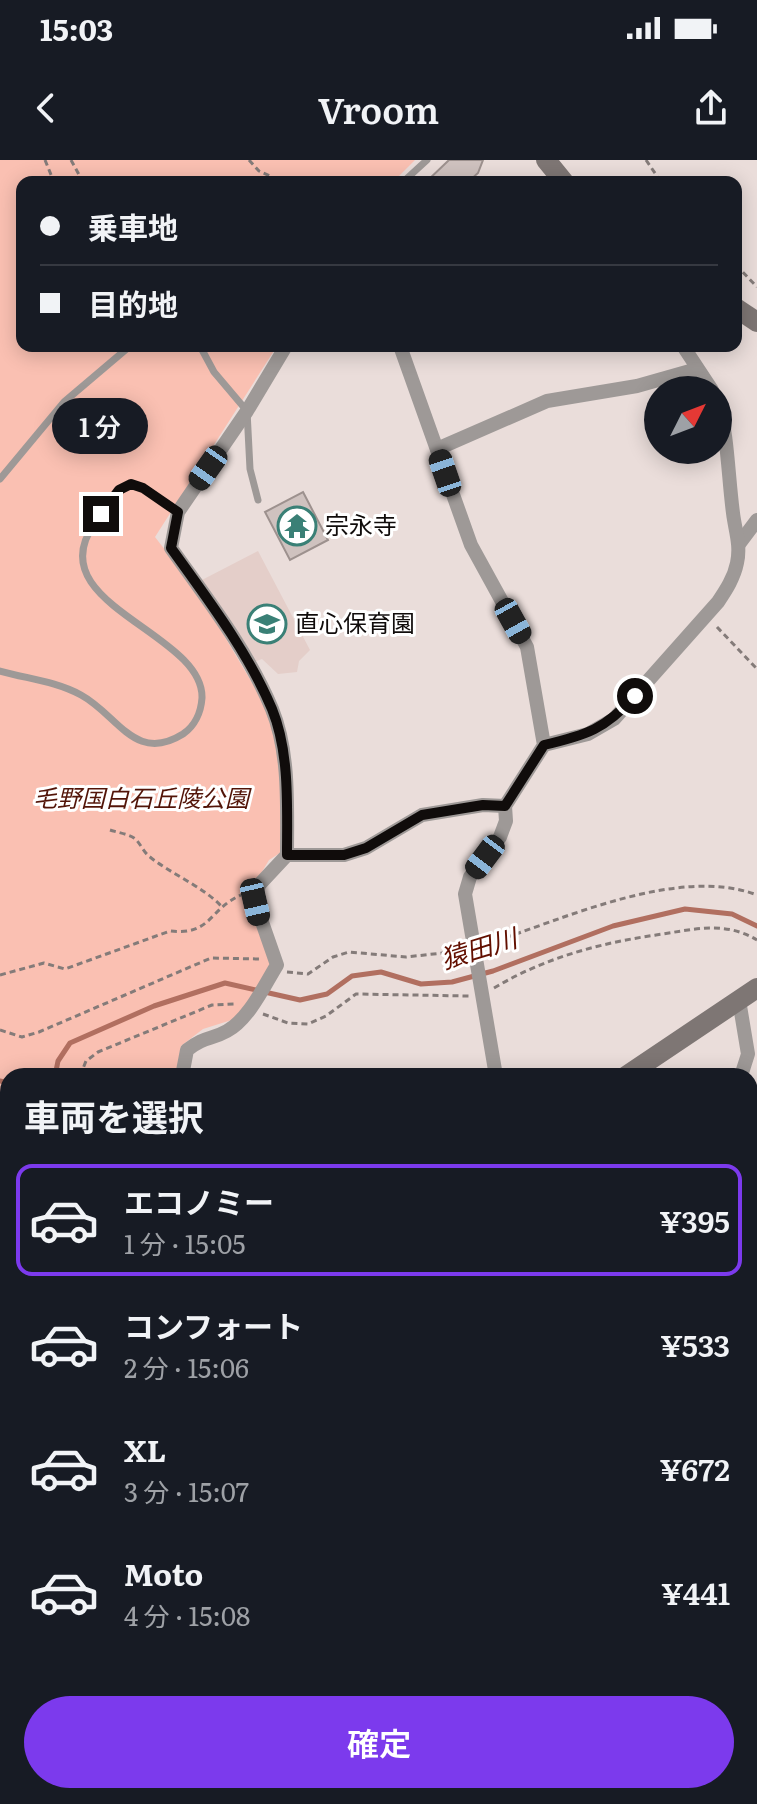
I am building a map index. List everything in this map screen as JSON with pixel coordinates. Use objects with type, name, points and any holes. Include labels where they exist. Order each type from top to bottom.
[{"type":"main road","points":[[546,160],[559,176]]},
{"type":"main road","points":[[638,1068],[757,988]]},
{"type":"street","points":[[184,1068],[187,1050],[202,1038],[226,1032],[240,1021],[277,965],[259,922],[255,902],[258,888],[287,855],[284,765],[273,711],[247,662],[171,548],[178,512],[247,411],[282,352]]},
{"type":"street","points":[[402,352],[471,545],[527,647],[544,745],[505,806],[506,821],[500,837],[470,877],[465,894],[495,1068]]},
{"type":"street","points":[[687,352],[702,376]]},
{"type":"street","points":[[437,449],[547,401],[637,386],[697,369]]},
{"type":"street","points":[[544,745],[588,734],[614,719],[707,615],[730,584],[737,564],[739,544],[728,464]]},
{"type":"street","points":[[739,544],[757,520]]},
{"type":"street","points":[[287,855],[344,855],[366,848],[422,815],[483,805],[505,806]]},
{"type":"street","points":[[739,1000],[748,1054],[744,1068]]},
{"type":"lane","points":[[410,176],[427,160]]},
{"type":"lane","points":[[0,479],[64,402],[123,352]]},
{"type":"lane","points":[[203,352],[214,372],[247,411],[250,469],[258,500]]},
{"type":"lane","points":[[0,671],[52,682],[80,695],[99,706],[128,735],[147,745],[167,743],[186,732],[200,715],[202,695],[192,670],[93,586],[80,562],[83,538],[119,490],[131,484],[143,488],[178,512]]},
{"type":"path","points":[[249,160],[259,171],[270,176]]},
{"type":"path","points":[[742,271],[757,287]]},
{"type":"path","points":[[707,615],[757,669]]},
{"type":"path","points":[[110,830],[133,838],[152,860],[165,864],[175,875],[213,897],[222,907]]},
{"type":"path","points":[[0,1030],[22,1037],[39,1032],[211,958],[259,959],[277,965],[289,974],[308,974],[333,957],[349,952],[406,957],[473,949],[648,892],[689,885],[737,887],[757,895]]},
{"type":"path","points":[[0,975],[44,963],[65,969],[170,931],[187,933],[204,927],[227,901],[258,888]]},
{"type":"path","points":[[83,1068],[86,1061],[111,1046],[212,1005],[250,1006],[270,1018],[308,1024],[326,1016],[356,994],[427,997],[482,995],[561,956],[624,938],[699,926],[741,931],[757,940]]},
{"type":"shaded area","points":[[258,551],[310,650],[299,661],[297,672],[278,674],[262,659],[251,663],[200,581]]},
{"type":"green space","name":"毛野国白石丘陵公園","points":[[0,160],[415,160],[399,176],[16,176],[16,352],[273,352],[155,537],[200,595],[270,713],[280,766],[283,851],[269,860],[254,885],[274,964],[238,1018],[203,1029],[181,1046],[177,1068],[0,1068]]},
{"type":"building","points":[[449,160],[483,160],[475,176],[432,176]]},
{"type":"building","name":"宗永寺","points":[[303,492],[328,540],[290,560],[265,512]]},
{"type":"waterway","name":"猿田川","points":[[57,1068],[70,1043],[154,1006],[225,983],[300,1000],[327,994],[352,976],[381,972],[421,984],[452,982],[493,971],[613,926],[685,909],[732,914],[757,926]]},
{"type":"place","name":"宗永寺","points":[[297,526]]},
{"type":"place","name":"直心保育園","points":[[267,624]]},
{"type":"route","points":[[101,514],[119,490],[131,484],[143,488],[178,512],[171,548],[247,662],[273,711],[284,765],[287,855],[344,855],[366,848],[422,815],[483,805],[505,806],[544,745],[588,734],[614,719],[635,696]]}]
